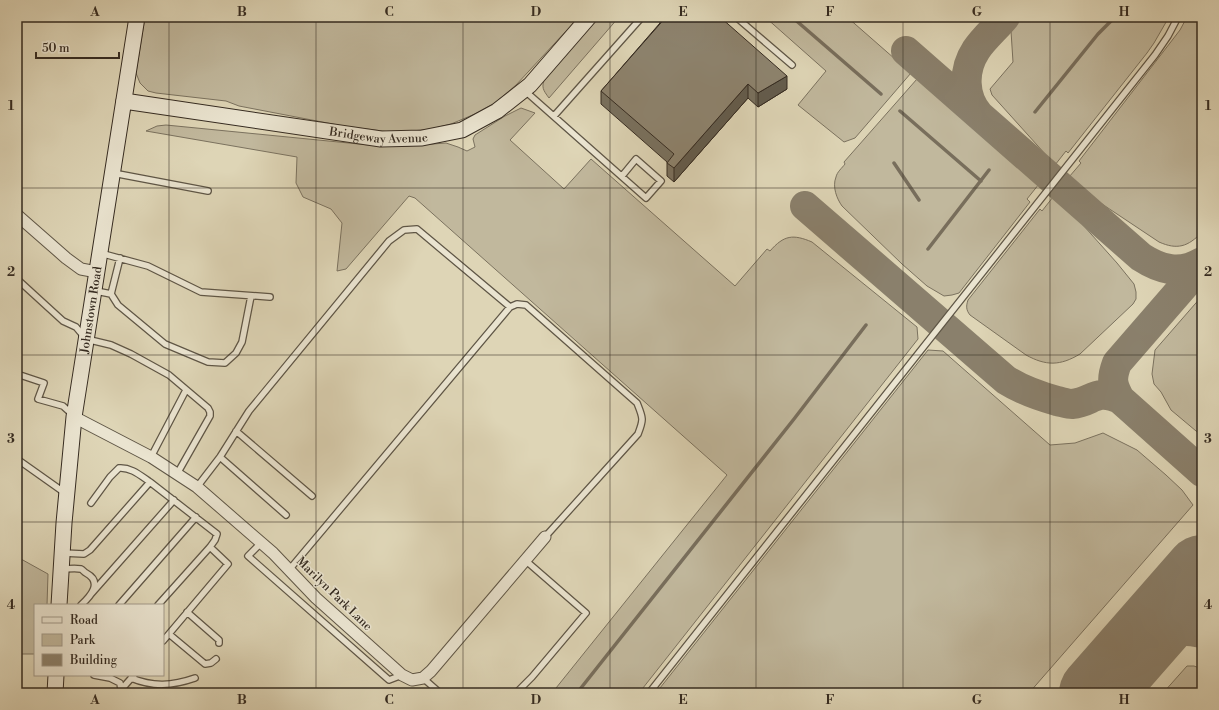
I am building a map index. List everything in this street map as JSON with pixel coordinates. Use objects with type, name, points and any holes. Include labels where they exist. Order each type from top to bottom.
[{"type":"main road","name":"Johnstown Road","points":[[59,604],[74,417],[137,17]]},
{"type":"main road","name":"Bridgeway Avenue","points":[[124,101],[381,139],[422,138],[462,130],[497,111],[530,85],[589,17]]},
{"type":"main road","points":[[55,693],[56,676]]},
{"type":"street","points":[[17,215],[66,258],[81,268],[97,272]]},
{"type":"street","name":"Marilyn Park Lane","points":[[74,417],[151,457],[197,487],[274,553],[316,598],[402,675]]},
{"type":"street","points":[[402,675],[412,680],[423,678],[431,671],[545,537]]},
{"type":"lane","points":[[554,116],[642,17]]},
{"type":"lane","points":[[736,17],[792,66]]},
{"type":"lane","points":[[649,693],[1154,55],[1168,36],[1178,17]]},
{"type":"lane","points":[[524,90],[646,198],[661,181],[636,159],[622,176]]},
{"type":"lane","points":[[112,173],[208,191]]},
{"type":"lane","points":[[197,487],[220,457],[249,411],[389,241],[404,230],[417,228],[510,306]]},
{"type":"lane","points":[[100,253],[148,266],[201,292],[270,297]]},
{"type":"lane","points":[[120,258],[111,294],[118,305],[165,344],[208,362],[225,363],[236,353],[242,342],[251,296]]},
{"type":"lane","points":[[17,279],[63,321],[76,327],[86,339],[111,345],[131,354],[169,376],[208,408],[210,416],[177,474]]},
{"type":"lane","points":[[94,291],[111,294]]},
{"type":"lane","points":[[290,570],[510,306],[517,304],[526,305],[637,403],[643,422],[638,434],[545,537]]},
{"type":"lane","points":[[17,374],[44,383],[38,399],[63,406],[74,417]]},
{"type":"lane","points":[[151,457],[186,390]]},
{"type":"lane","points":[[236,431],[312,496]]},
{"type":"lane","points":[[220,457],[286,515]]},
{"type":"lane","points":[[17,459],[67,494]]},
{"type":"lane","points":[[90,503],[110,477],[119,468],[124,468],[132,470],[150,482],[217,534],[210,547],[159,604]]},
{"type":"lane","points":[[62,553],[84,554],[90,550],[150,482]]},
{"type":"lane","points":[[82,604],[174,500]]},
{"type":"lane","points":[[121,604],[196,517]]},
{"type":"lane","points":[[261,543],[248,556],[389,680],[402,675]]},
{"type":"lane","points":[[164,640],[228,564],[210,547]]},
{"type":"lane","points":[[516,693],[532,677],[586,614],[525,560]]},
{"type":"lane","points":[[62,569],[80,569],[91,575],[95,586],[91,594]]},
{"type":"lane","points":[[187,612],[219,640],[220,643]]},
{"type":"lane","points":[[169,634],[204,664],[212,664],[216,659]]},
{"type":"lane","points":[[100,676],[110,678],[120,683],[120,691]]},
{"type":"lane","points":[[120,691],[132,677],[144,684],[158,685],[173,684],[194,678]]},
{"type":"lane","points":[[423,678],[440,693]]},
{"type":"green space","points":[[145,17],[579,17],[516,85],[495,103],[475,114],[451,124],[431,129],[390,132],[343,126],[239,106],[226,101],[148,91],[140,83],[136,73]]},
{"type":"green space","points":[[599,17],[619,17],[549,98],[543,88],[545,78]]},
{"type":"green space","points":[[765,17],[847,17],[911,73],[855,138],[844,142],[798,105],[826,71]]},
{"type":"green space","points":[[1023,17],[1169,17],[1147,53],[1068,153],[1066,151],[1055,165],[992,95],[990,89],[1013,62],[1011,31]]},
{"type":"green space","points":[[1187,17],[1202,17],[1202,232],[1187,244],[1182,246],[1171,246],[1159,242],[1096,200],[1069,177],[1081,163],[1079,161],[1180,30]]},
{"type":"green space","points":[[917,79],[1039,184],[1027,199],[1030,202],[959,293],[952,295],[944,296],[927,286],[902,264],[842,206],[838,200],[835,189],[835,181],[838,172],[845,164],[844,162]]},
{"type":"green space","points":[[521,108],[535,113],[510,140],[564,189],[591,159],[735,286],[767,249],[770,251],[784,239],[794,237],[805,239],[812,242],[917,327],[918,339],[639,693],[552,693],[727,475],[415,198],[409,196],[346,269],[337,271],[342,223],[331,209],[303,197],[296,183],[297,157],[146,131],[157,126],[166,125],[379,146],[407,146],[446,143],[467,151],[475,147],[473,139],[475,135]]},
{"type":"green space","points":[[1053,197],[1074,215],[1117,263],[1134,284],[1136,299],[1133,304],[1080,354],[1066,361],[1047,363],[1033,359],[1026,355],[970,315],[967,306],[968,300],[1040,209],[1042,211]]},
{"type":"green space","points":[[1202,296],[1202,436],[1171,410],[1161,392],[1154,384],[1152,374],[1155,350]]},
{"type":"green space","points":[[928,350],[943,351],[1050,445],[1075,443],[1103,433],[1137,450],[1182,490],[1193,505],[1029,693],[656,693]]},
{"type":"green space","points":[[17,556],[48,574],[47,604],[34,604],[34,654],[20,654],[17,657]]},
{"type":"green space","points":[[1187,666],[1194,666],[1202,669],[1202,693],[1163,693]]},
{"type":"building","points":[[666,17],[720,17],[787,76],[758,93],[748,84],[674,168],[667,163],[674,154],[601,91]]},
{"type":"waterway","points":[[792,17],[881,94]]},
{"type":"waterway","points":[[1035,112],[1098,34],[1115,17]]},
{"type":"waterway","points":[[900,111],[981,181]]},
{"type":"waterway","points":[[894,163],[919,200]]},
{"type":"waterway","points":[[928,249],[989,170]]},
{"type":"waterway","points":[[577,693],[794,419],[866,325]]},
{"type":"taxiway","points":[[979,115],[970,100],[968,91],[967,74],[969,66],[976,50],[1005,17]]},
{"type":"taxiway","points":[[906,51],[1141,257],[1163,268],[1178,270],[1186,269],[1202,262]]},
{"type":"taxiway","points":[[805,206],[1006,380],[1031,392],[1069,404],[1079,403],[1099,395],[1111,396],[1120,399],[1202,472]]},
{"type":"taxiway","points":[[1120,399],[1113,381],[1117,363],[1202,265]]},
{"type":"taxiway","points":[[1135,649],[1158,635],[1174,631],[1192,631],[1202,633]]},
{"type":"runway","points":[[1096,693],[1202,572]]}]
